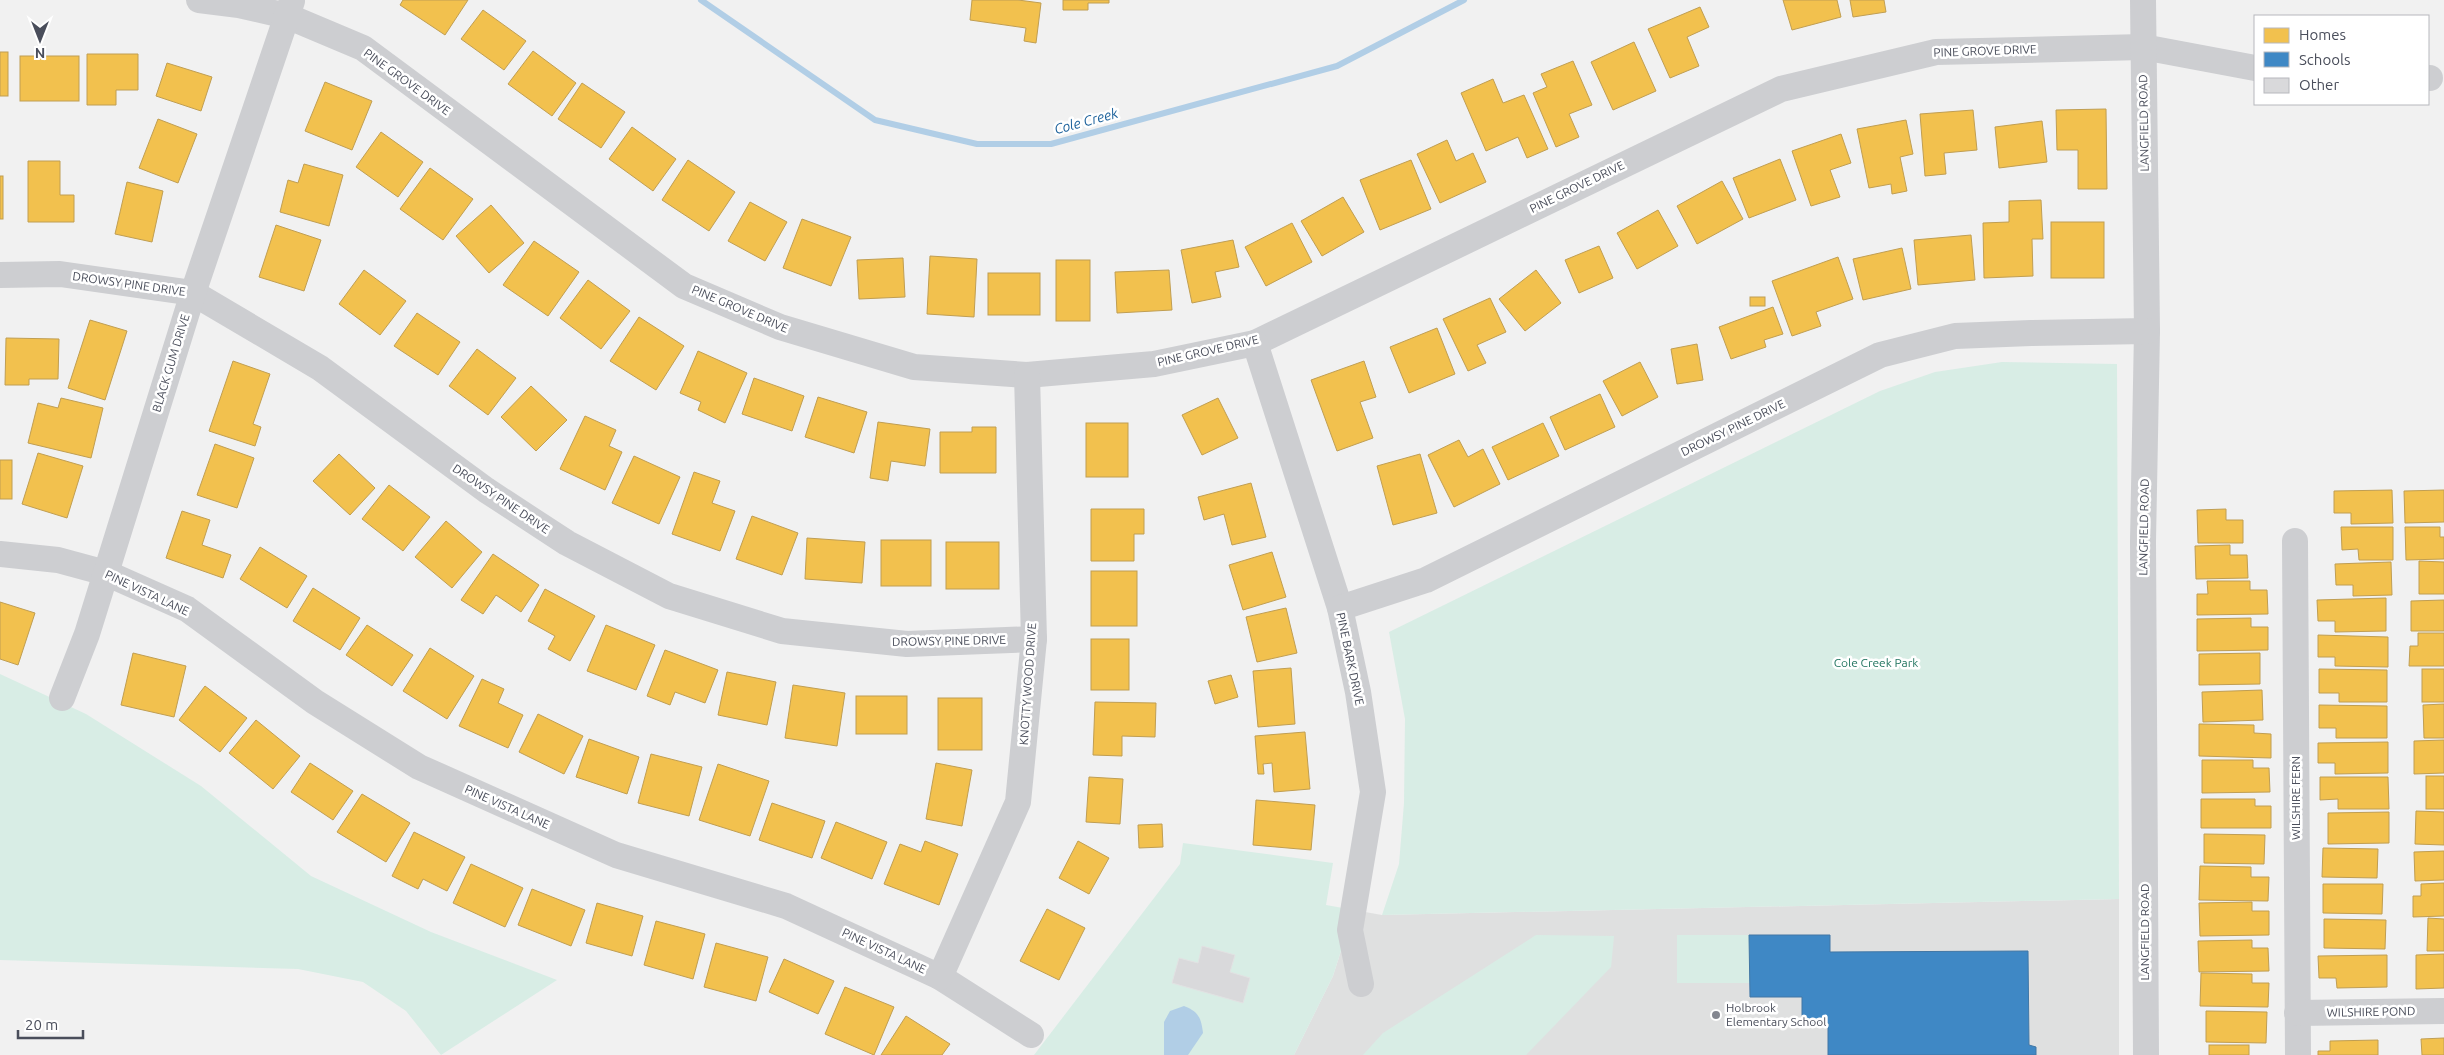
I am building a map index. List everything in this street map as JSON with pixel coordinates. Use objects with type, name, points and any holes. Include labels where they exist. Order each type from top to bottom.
[{"type":"street","name":"PINE GROVE DRIVE","points":[[199,0],[290,8],[363,48],[684,286],[780,328],[914,367],[1027,375],[1154,364],[1255,343],[1780,88],[1936,52],[2143,47],[2254,68]]},
{"type":"street","name":"LANGFIELD ROAD","points":[[2143,0],[2147,331],[2143,541],[2146,1055]]},
{"type":"street","name":"BLACK GUM DRIVE","points":[[62,698],[87,634],[193,293],[290,8]]},
{"type":"street","name":"DROWSY PINE DRIVE","points":[[0,275],[60,274],[193,293],[320,368],[486,490],[567,543],[669,596],[782,631],[907,644],[1034,639]]},
{"type":"street","name":"DROWSY PINE DRIVE","points":[[1340,608],[1426,580],[1880,355],[1955,336],[2031,332],[2147,331]]},
{"type":"street","name":"PINE BARK DRIVE","points":[[1255,343],[1340,608],[1358,692],[1373,792],[1350,930],[1361,984]]},
{"type":"street","name":"KNOTTY WOOD DRIVE","points":[[940,977],[1018,802],[1034,639],[1027,375]]},
{"type":"street","name":"WILSHIRE FERN","points":[[2294,541],[2298,1055]]},
{"type":"street","name":"PINE VISTA LANE","points":[[0,554],[58,560],[106,573],[187,609],[315,702],[419,767],[616,855],[786,906],[940,977],[1031,1035]]},
{"type":"street","name":"WILSHIRE POND","points":[[2297,1013],[2444,1011]]},
{"type":"shaded area","name":"Holbrook Elementary School","points":[[2119,899],[2119,1055],[1294,1055],[1333,976],[1354,910],[1382,915]]},
{"type":"green space","name":"Cole Creek Park","points":[[2002,362],[2117,364],[2119,899],[1382,915],[1399,864],[1404,803],[1405,719],[1389,632],[1880,391],[1935,372]]},
{"type":"green space","points":[[0,674],[86,714],[201,786],[311,876],[431,932],[557,980],[441,1055],[406,1011],[363,982],[298,969],[0,960]]},
{"type":"green space","points":[[1183,843],[1333,863],[1326,905],[1354,910],[1333,976],[1294,1055],[1034,1055],[1180,864]]},
{"type":"green space","points":[[1536,935],[1614,936],[1611,967],[1526,1055],[1363,1055],[1383,1033]]},
{"type":"green space","points":[[1677,935],[1749,935],[1750,983],[1677,983]]},
{"type":"water","points":[[1184,1006],[1196,1013],[1203,1033],[1188,1055],[1164,1055],[1164,1022],[1170,1011]]},
{"type":"building: Homes","points":[[403,0],[468,0],[445,35],[400,5]]},
{"type":"building: Homes","points":[[972,0],[1018,0],[1041,3],[1036,43],[1024,41],[1026,28],[970,20]]},
{"type":"building: Homes","points":[[1063,0],[1109,0],[1109,3],[1088,3],[1088,10],[1063,10]]},
{"type":"building: Homes","points":[[1783,0],[1837,0],[1841,17],[1792,30]]},
{"type":"building: Homes","points":[[1850,0],[1884,0],[1886,12],[1853,17]]},
{"type":"building: Homes","points":[[1700,7],[1709,27],[1687,37],[1699,66],[1670,78],[1648,29]]},
{"type":"building: Homes","points":[[483,10],[526,41],[504,70],[461,39]]},
{"type":"building: Homes","points":[[1634,42],[1656,91],[1613,110],[1591,62]]},
{"type":"building: Homes","points":[[533,51],[576,83],[552,116],[508,84]]},
{"type":"building: Homes","points":[[0,52],[8,52],[8,96],[0,96]]},
{"type":"building: Homes","points":[[87,54],[138,54],[138,90],[116,90],[116,105],[87,105]]},
{"type":"building: Homes","points":[[20,56],[79,56],[79,101],[20,101]]},
{"type":"building: Homes","points":[[1573,61],[1592,105],[1569,114],[1579,137],[1556,147],[1533,93],[1547,87],[1541,74]]},
{"type":"building: Homes","points":[[167,63],[212,77],[201,111],[156,96]]},
{"type":"building: Homes","points":[[1493,79],[1503,103],[1524,95],[1548,149],[1527,158],[1518,137],[1486,151],[1461,93]]},
{"type":"building: Homes","points":[[325,82],[372,101],[352,150],[305,131]]},
{"type":"building: Homes","points":[[582,83],[625,112],[601,148],[558,119]]},
{"type":"building: Homes","points":[[2106,109],[2107,189],[2078,189],[2078,150],[2057,150],[2056,110]]},
{"type":"building: Homes","points":[[1973,110],[1977,150],[1944,153],[1946,174],[1925,176],[1920,114]]},
{"type":"building: Homes","points":[[158,119],[197,134],[178,183],[139,168]]},
{"type":"building: Homes","points":[[1906,120],[1913,154],[1900,157],[1907,191],[1892,194],[1891,184],[1869,188],[1857,129]]},
{"type":"building: Homes","points":[[2042,121],[2047,162],[1999,168],[1995,127]]},
{"type":"building: Homes","points":[[632,127],[676,159],[653,191],[609,159]]},
{"type":"building: Homes","points":[[381,132],[423,162],[398,197],[356,167]]},
{"type":"building: Homes","points":[[1841,134],[1851,163],[1830,170],[1840,197],[1811,206],[1792,151]]},
{"type":"building: Homes","points":[[1447,140],[1456,161],[1473,153],[1486,182],[1440,203],[1417,154]]},
{"type":"building: Homes","points":[[1780,159],[1796,200],[1749,218],[1733,178]]},
{"type":"building: Homes","points":[[688,160],[735,192],[709,231],[662,200]]},
{"type":"building: Homes","points":[[1411,160],[1431,209],[1380,230],[1360,180]]},
{"type":"building: Homes","points":[[28,161],[60,161],[60,195],[74,195],[74,222],[28,222]]},
{"type":"building: Homes","points":[[304,164],[343,175],[329,226],[280,212],[288,180],[298,183]]},
{"type":"building: Homes","points":[[430,168],[473,199],[443,240],[400,209]]},
{"type":"building: Homes","points":[[0,176],[3,176],[3,219],[0,219]]},
{"type":"building: Homes","points":[[1722,181],[1743,219],[1697,244],[1677,206]]},
{"type":"building: Homes","points":[[127,182],[163,191],[152,242],[115,234]]},
{"type":"building: Homes","points":[[1343,197],[1364,232],[1322,256],[1301,221]]},
{"type":"building: Homes","points":[[2041,200],[2043,239],[2032,239],[2033,276],[1984,278],[1983,223],[2009,222],[2009,201]]},
{"type":"building: Homes","points":[[750,202],[787,222],[765,261],[728,241]]},
{"type":"building: Homes","points":[[491,205],[524,243],[489,273],[456,236]]},
{"type":"building: Homes","points":[[1658,210],[1678,246],[1637,269],[1617,233]]},
{"type":"building: Homes","points":[[802,219],[851,237],[831,286],[783,268]]},
{"type":"building: Homes","points":[[2051,222],[2104,222],[2104,278],[2051,278]]},
{"type":"building: Homes","points":[[1292,223],[1312,262],[1266,286],[1245,247]]},
{"type":"building: Homes","points":[[276,225],[321,240],[304,291],[259,277]]},
{"type":"building: Homes","points":[[1971,235],[1975,280],[1918,285],[1914,240]]},
{"type":"building: Homes","points":[[1233,240],[1239,267],[1215,272],[1221,297],[1192,303],[1181,250]]},
{"type":"building: Homes","points":[[534,241],[579,272],[548,316],[503,285]]},
{"type":"building: Homes","points":[[1599,246],[1613,278],[1579,293],[1565,260]]},
{"type":"building: Homes","points":[[1902,248],[1911,289],[1863,300],[1853,259]]},
{"type":"building: Homes","points":[[930,256],[977,259],[974,317],[927,314]]},
{"type":"building: Homes","points":[[1838,257],[1853,299],[1816,312],[1821,326],[1792,336],[1772,281]]},
{"type":"building: Homes","points":[[903,258],[905,297],[859,299],[857,260]]},
{"type":"building: Homes","points":[[1056,260],[1090,260],[1090,321],[1056,321]]},
{"type":"building: Homes","points":[[364,270],[406,301],[380,335],[339,304]]},
{"type":"building: Homes","points":[[1169,270],[1172,310],[1117,313],[1115,272]]},
{"type":"building: Homes","points":[[1536,270],[1561,303],[1525,331],[1499,299]]},
{"type":"building: Homes","points":[[988,273],[1040,273],[1040,315],[988,315]]},
{"type":"building: Homes","points":[[588,280],[630,311],[601,349],[560,318]]},
{"type":"building: Homes","points":[[1750,297],[1765,297],[1765,306],[1750,306]]},
{"type":"building: Homes","points":[[1490,298],[1506,332],[1477,345],[1486,363],[1468,371],[1443,319]]},
{"type":"building: Homes","points":[[1773,307],[1783,334],[1764,340],[1766,347],[1731,359],[1719,327]]},
{"type":"building: Homes","points":[[417,313],[460,342],[438,375],[394,346]]},
{"type":"building: Homes","points":[[639,317],[684,346],[656,390],[610,361]]},
{"type":"building: Homes","points":[[90,320],[127,331],[105,400],[68,388]]},
{"type":"building: Homes","points":[[1437,328],[1455,374],[1409,393],[1390,347]]},
{"type":"building: Homes","points":[[6,338],[59,339],[58,379],[29,379],[29,385],[5,385]]},
{"type":"building: Homes","points":[[1697,344],[1703,380],[1677,384],[1671,349]]},
{"type":"building: Homes","points":[[477,349],[516,378],[488,415],[449,386]]},
{"type":"building: Homes","points":[[698,351],[747,373],[725,423],[698,410],[701,402],[680,393]]},
{"type":"building: Homes","points":[[233,361],[270,374],[253,424],[261,427],[255,446],[209,431]]},
{"type":"building: Homes","points":[[1364,361],[1376,397],[1360,402],[1373,438],[1337,451],[1311,380]]},
{"type":"building: Homes","points":[[1640,362],[1658,397],[1622,416],[1603,381]]},
{"type":"building: Homes","points":[[754,378],[804,396],[792,431],[742,414]]},
{"type":"building: Homes","points":[[531,386],[567,420],[536,451],[501,417]]},
{"type":"building: Homes","points":[[1600,394],[1615,427],[1565,450],[1550,417]]},
{"type":"building: Homes","points":[[818,397],[867,412],[854,453],[805,437]]},
{"type":"building: Homes","points":[[61,398],[103,408],[91,458],[28,443],[38,403],[58,408]]},
{"type":"building: Homes","points":[[1218,398],[1238,438],[1202,455],[1182,415]]},
{"type":"building: Homes","points":[[585,416],[616,430],[609,446],[622,452],[605,490],[560,469]]},
{"type":"building: Homes","points":[[878,422],[930,429],[925,466],[891,461],[888,481],[870,478]]},
{"type":"building: Homes","points":[[1086,423],[1128,423],[1128,477],[1086,477]]},
{"type":"building: Homes","points":[[1543,423],[1559,456],[1508,480],[1492,447]]},
{"type":"building: Homes","points":[[972,427],[996,427],[996,473],[940,473],[940,432],[972,432]]},
{"type":"building: Homes","points":[[1459,440],[1468,457],[1483,449],[1500,484],[1454,507],[1428,455]]},
{"type":"building: Homes","points":[[215,444],[254,458],[237,508],[197,495]]},
{"type":"building: Homes","points":[[38,453],[83,466],[67,518],[22,504]]},
{"type":"building: Homes","points":[[339,454],[375,488],[350,515],[313,481]]},
{"type":"building: Homes","points":[[1420,454],[1437,513],[1393,525],[1377,466]]},
{"type":"building: Homes","points":[[634,456],[680,477],[659,524],[612,503]]},
{"type":"building: Homes","points":[[0,460],[12,460],[12,499],[0,499]]},
{"type":"building: Homes","points":[[694,472],[720,481],[712,503],[735,511],[720,551],[672,534]]},
{"type":"building: Homes","points":[[1251,483],[1266,537],[1232,545],[1224,514],[1204,520],[1198,497]]},
{"type":"building: Homes","points":[[389,485],[430,517],[403,551],[362,519]]},
{"type":"building: Homes","points":[[2392,490],[2393,523],[2351,524],[2351,513],[2334,513],[2334,491]]},
{"type":"building: Homes","points":[[2444,490],[2444,522],[2405,523],[2404,491]]},
{"type":"building: Homes","points":[[1091,509],[1144,509],[1144,534],[1134,534],[1134,561],[1091,561]]},
{"type":"building: Homes","points":[[2226,509],[2226,520],[2243,520],[2243,543],[2198,543],[2197,510]]},
{"type":"building: Homes","points":[[182,511],[210,520],[202,545],[231,555],[223,578],[166,558]]},
{"type":"building: Homes","points":[[752,516],[798,533],[782,575],[736,559]]},
{"type":"building: Homes","points":[[446,521],[482,552],[452,588],[415,557]]},
{"type":"building: Homes","points":[[2341,527],[2393,527],[2393,560],[2359,560],[2358,549],[2342,550]]},
{"type":"building: Homes","points":[[2405,527],[2440,527],[2440,537],[2444,537],[2444,559],[2406,560]]},
{"type":"building: Homes","points":[[807,538],[865,542],[862,583],[805,579]]},
{"type":"building: Homes","points":[[881,540],[931,540],[931,586],[881,586]]},
{"type":"building: Homes","points":[[946,542],[999,542],[999,589],[946,589]]},
{"type":"building: Homes","points":[[2230,545],[2230,555],[2247,555],[2248,578],[2196,579],[2195,546]]},
{"type":"building: Homes","points":[[260,547],[307,576],[287,608],[240,579]]},
{"type":"building: Homes","points":[[1272,552],[1286,597],[1243,610],[1229,565]]},
{"type":"building: Homes","points":[[493,554],[539,585],[521,612],[496,595],[483,614],[461,600]]},
{"type":"building: Homes","points":[[2419,561],[2444,562],[2444,594],[2419,594]]},
{"type":"building: Homes","points":[[2391,562],[2392,595],[2353,596],[2353,585],[2336,585],[2335,564]]},
{"type":"building: Homes","points":[[1091,571],[1137,571],[1137,626],[1091,626]]},
{"type":"building: Homes","points":[[2207,581],[2250,581],[2250,590],[2267,590],[2268,614],[2197,615],[2197,594],[2208,594]]},
{"type":"building: Homes","points":[[313,588],[360,618],[340,650],[293,621]]},
{"type":"building: Homes","points":[[545,589],[595,616],[570,661],[548,649],[555,636],[528,621]]},
{"type":"building: Homes","points":[[2386,598],[2386,631],[2335,632],[2335,621],[2318,621],[2317,600]]},
{"type":"building: Homes","points":[[2444,600],[2444,631],[2411,631],[2411,601]]},
{"type":"building: Homes","points":[[0,602],[35,613],[18,665],[0,659]]},
{"type":"building: Homes","points":[[1286,608],[1297,653],[1257,662],[1246,617]]},
{"type":"building: Homes","points":[[2251,618],[2251,627],[2268,627],[2268,650],[2197,651],[2197,619]]},
{"type":"building: Homes","points":[[367,625],[413,655],[392,686],[346,655]]},
{"type":"building: Homes","points":[[606,625],[655,645],[636,690],[587,671]]},
{"type":"building: Homes","points":[[2418,633],[2444,633],[2444,666],[2409,666],[2410,646],[2418,646]]},
{"type":"building: Homes","points":[[2318,635],[2388,637],[2388,667],[2335,666],[2335,657],[2318,657]]},
{"type":"building: Homes","points":[[1091,639],[1129,639],[1129,690],[1091,690]]},
{"type":"building: Homes","points":[[430,648],[474,676],[447,719],[403,691]]},
{"type":"building: Homes","points":[[665,650],[718,670],[705,703],[675,692],[670,705],[647,696]]},
{"type":"building: Homes","points":[[133,653],[186,666],[174,717],[121,705]]},
{"type":"building: Homes","points":[[2260,653],[2260,684],[2199,685],[2199,654]]},
{"type":"building: Homes","points":[[1291,668],[1295,724],[1258,727],[1253,671]]},
{"type":"building: Homes","points":[[2319,669],[2387,670],[2387,702],[2339,702],[2339,693],[2319,693]]},
{"type":"building: Homes","points":[[2422,669],[2444,669],[2444,702],[2422,702]]},
{"type":"building: Homes","points":[[727,672],[776,682],[767,725],[718,715]]},
{"type":"building: Homes","points":[[1231,675],[1238,697],[1215,704],[1208,681]]},
{"type":"building: Homes","points":[[482,679],[504,689],[498,703],[523,715],[508,748],[459,726]]},
{"type":"building: Homes","points":[[793,685],[845,693],[837,746],[785,738]]},
{"type":"building: Homes","points":[[205,686],[247,718],[220,752],[179,720]]},
{"type":"building: Homes","points":[[2262,690],[2263,720],[2203,722],[2202,692]]},
{"type":"building: Homes","points":[[856,696],[907,696],[907,734],[856,734]]},
{"type":"building: Homes","points":[[938,698],[982,698],[982,750],[938,750]]},
{"type":"building: Homes","points":[[1095,702],[1156,703],[1155,737],[1122,736],[1122,756],[1093,755]]},
{"type":"building: Homes","points":[[2444,704],[2444,738],[2424,738],[2423,705]]},
{"type":"building: Homes","points":[[2319,705],[2387,706],[2387,738],[2336,738],[2336,728],[2319,728]]},
{"type":"building: Homes","points":[[538,714],[583,736],[564,774],[519,752]]},
{"type":"building: Homes","points":[[256,720],[300,756],[273,789],[229,753]]},
{"type":"building: Homes","points":[[2199,724],[2254,725],[2254,733],[2271,734],[2271,758],[2199,756]]},
{"type":"building: Homes","points":[[1305,732],[1310,789],[1274,792],[1272,763],[1263,764],[1264,774],[1258,774],[1255,736]]},
{"type":"building: Homes","points":[[589,739],[639,757],[627,794],[576,777]]},
{"type":"building: Homes","points":[[2444,740],[2444,773],[2414,774],[2414,741]]},
{"type":"building: Homes","points":[[2388,742],[2388,773],[2335,774],[2335,763],[2318,763],[2318,743]]},
{"type":"building: Homes","points":[[651,754],[702,767],[689,816],[638,803]]},
{"type":"building: Homes","points":[[2202,760],[2253,760],[2253,768],[2269,768],[2270,792],[2202,793]]},
{"type":"building: Homes","points":[[310,763],[353,791],[333,820],[291,792]]},
{"type":"building: Homes","points":[[936,763],[972,770],[962,826],[926,819]]},
{"type":"building: Homes","points":[[718,764],[769,781],[750,836],[699,820]]},
{"type":"building: Homes","points":[[2426,776],[2444,776],[2444,809],[2426,809]]},
{"type":"building: Homes","points":[[1089,777],[1123,779],[1120,824],[1086,822]]},
{"type":"building: Homes","points":[[2320,777],[2388,777],[2389,809],[2338,809],[2338,799],[2320,800]]},
{"type":"building: Homes","points":[[362,794],[410,823],[386,862],[337,832]]},
{"type":"building: Homes","points":[[2201,799],[2255,799],[2255,806],[2271,806],[2271,828],[2201,828]]},
{"type":"building: Homes","points":[[1256,800],[1315,805],[1311,850],[1253,845]]},
{"type":"building: Homes","points":[[772,803],[825,821],[812,858],[759,840]]},
{"type":"building: Homes","points":[[2416,811],[2444,812],[2444,845],[2415,844]]},
{"type":"building: Homes","points":[[2389,812],[2389,843],[2328,844],[2328,813]]},
{"type":"building: Homes","points":[[836,822],[887,842],[872,879],[821,858]]},
{"type":"building: Homes","points":[[1162,824],[1163,847],[1139,848],[1138,825]]},
{"type":"building: Homes","points":[[414,832],[465,857],[447,891],[423,879],[418,889],[392,876]]},
{"type":"building: Homes","points":[[2204,834],[2265,835],[2264,864],[2204,863]]},
{"type":"building: Homes","points":[[925,841],[958,854],[939,905],[884,884],[900,844],[921,852]]},
{"type":"building: Homes","points":[[1078,841],[1109,858],[1089,894],[1059,878]]},
{"type":"building: Homes","points":[[2323,848],[2378,849],[2377,878],[2322,877]]},
{"type":"building: Homes","points":[[2444,851],[2444,880],[2415,881],[2414,852]]},
{"type":"building: Homes","points":[[471,864],[523,888],[505,927],[453,903]]},
{"type":"building: Homes","points":[[2200,866],[2251,867],[2251,877],[2269,877],[2268,901],[2199,900]]},
{"type":"building: Homes","points":[[2444,883],[2444,916],[2413,917],[2413,896],[2421,896],[2421,884]]},
{"type":"building: Homes","points":[[2323,884],[2383,884],[2382,914],[2323,913]]},
{"type":"building: Homes","points":[[532,889],[585,910],[571,946],[518,925]]},
{"type":"building: Homes","points":[[2252,902],[2252,911],[2269,911],[2269,935],[2200,936],[2199,903]]},
{"type":"building: Homes","points":[[597,903],[643,916],[632,956],[586,943]]},
{"type":"building: Homes","points":[[1047,909],[1085,928],[1059,980],[1020,961]]},
{"type":"building: Homes","points":[[2428,918],[2444,919],[2444,951],[2427,951]]},
{"type":"building: Homes","points":[[2324,919],[2386,920],[2385,949],[2324,948]]},
{"type":"building: Homes","points":[[656,921],[705,934],[693,979],[644,965]]},
{"type":"building: Homes","points":[[2252,940],[2252,948],[2268,948],[2269,971],[2199,972],[2198,941]]},
{"type":"building: Homes","points":[[716,943],[768,957],[756,1001],[704,987]]},
{"type":"building: Homes","points":[[2444,954],[2444,988],[2416,989],[2416,955]]},
{"type":"building: Homes","points":[[2387,955],[2387,987],[2337,988],[2336,978],[2319,978],[2318,956]]},
{"type":"building: Homes","points":[[784,959],[834,981],[818,1014],[769,992]]},
{"type":"building: Homes","points":[[2201,973],[2252,974],[2252,983],[2269,983],[2268,1007],[2200,1006]]},
{"type":"building: Homes","points":[[845,987],[894,1007],[874,1055],[825,1034]]},
{"type":"building: Homes","points":[[2206,1011],[2267,1012],[2266,1043],[2206,1042]]},
{"type":"building: Homes","points":[[906,1016],[950,1044],[942,1055],[881,1055]]},
{"type":"building: Homes","points":[[2444,1038],[2444,1055],[2422,1055],[2421,1039]]},
{"type":"building: Homes","points":[[2378,1040],[2378,1055],[2318,1055],[2318,1051],[2330,1051],[2330,1041]]},
{"type":"building: Homes","points":[[2209,1045],[2249,1045],[2249,1055],[2209,1055]]},
{"type":"building: Schools","points":[[1749,935],[1830,935],[1830,952],[2028,951],[2029,1045],[2036,1047],[2036,1055],[1828,1055],[1828,1023],[1802,1023],[1802,997],[1750,997]]},
{"type":"building: Other","points":[[1202,946],[1235,955],[1230,972],[1250,978],[1243,1003],[1172,983],[1179,958],[1198,963]]},
{"type":"waterway","name":"Cole Creek","points":[[701,0],[875,120],[977,144],[1051,144],[1337,66],[1464,0]]},
{"type":"place","name":"Holbrook Elementary School","points":[[1716,1015]]}]
